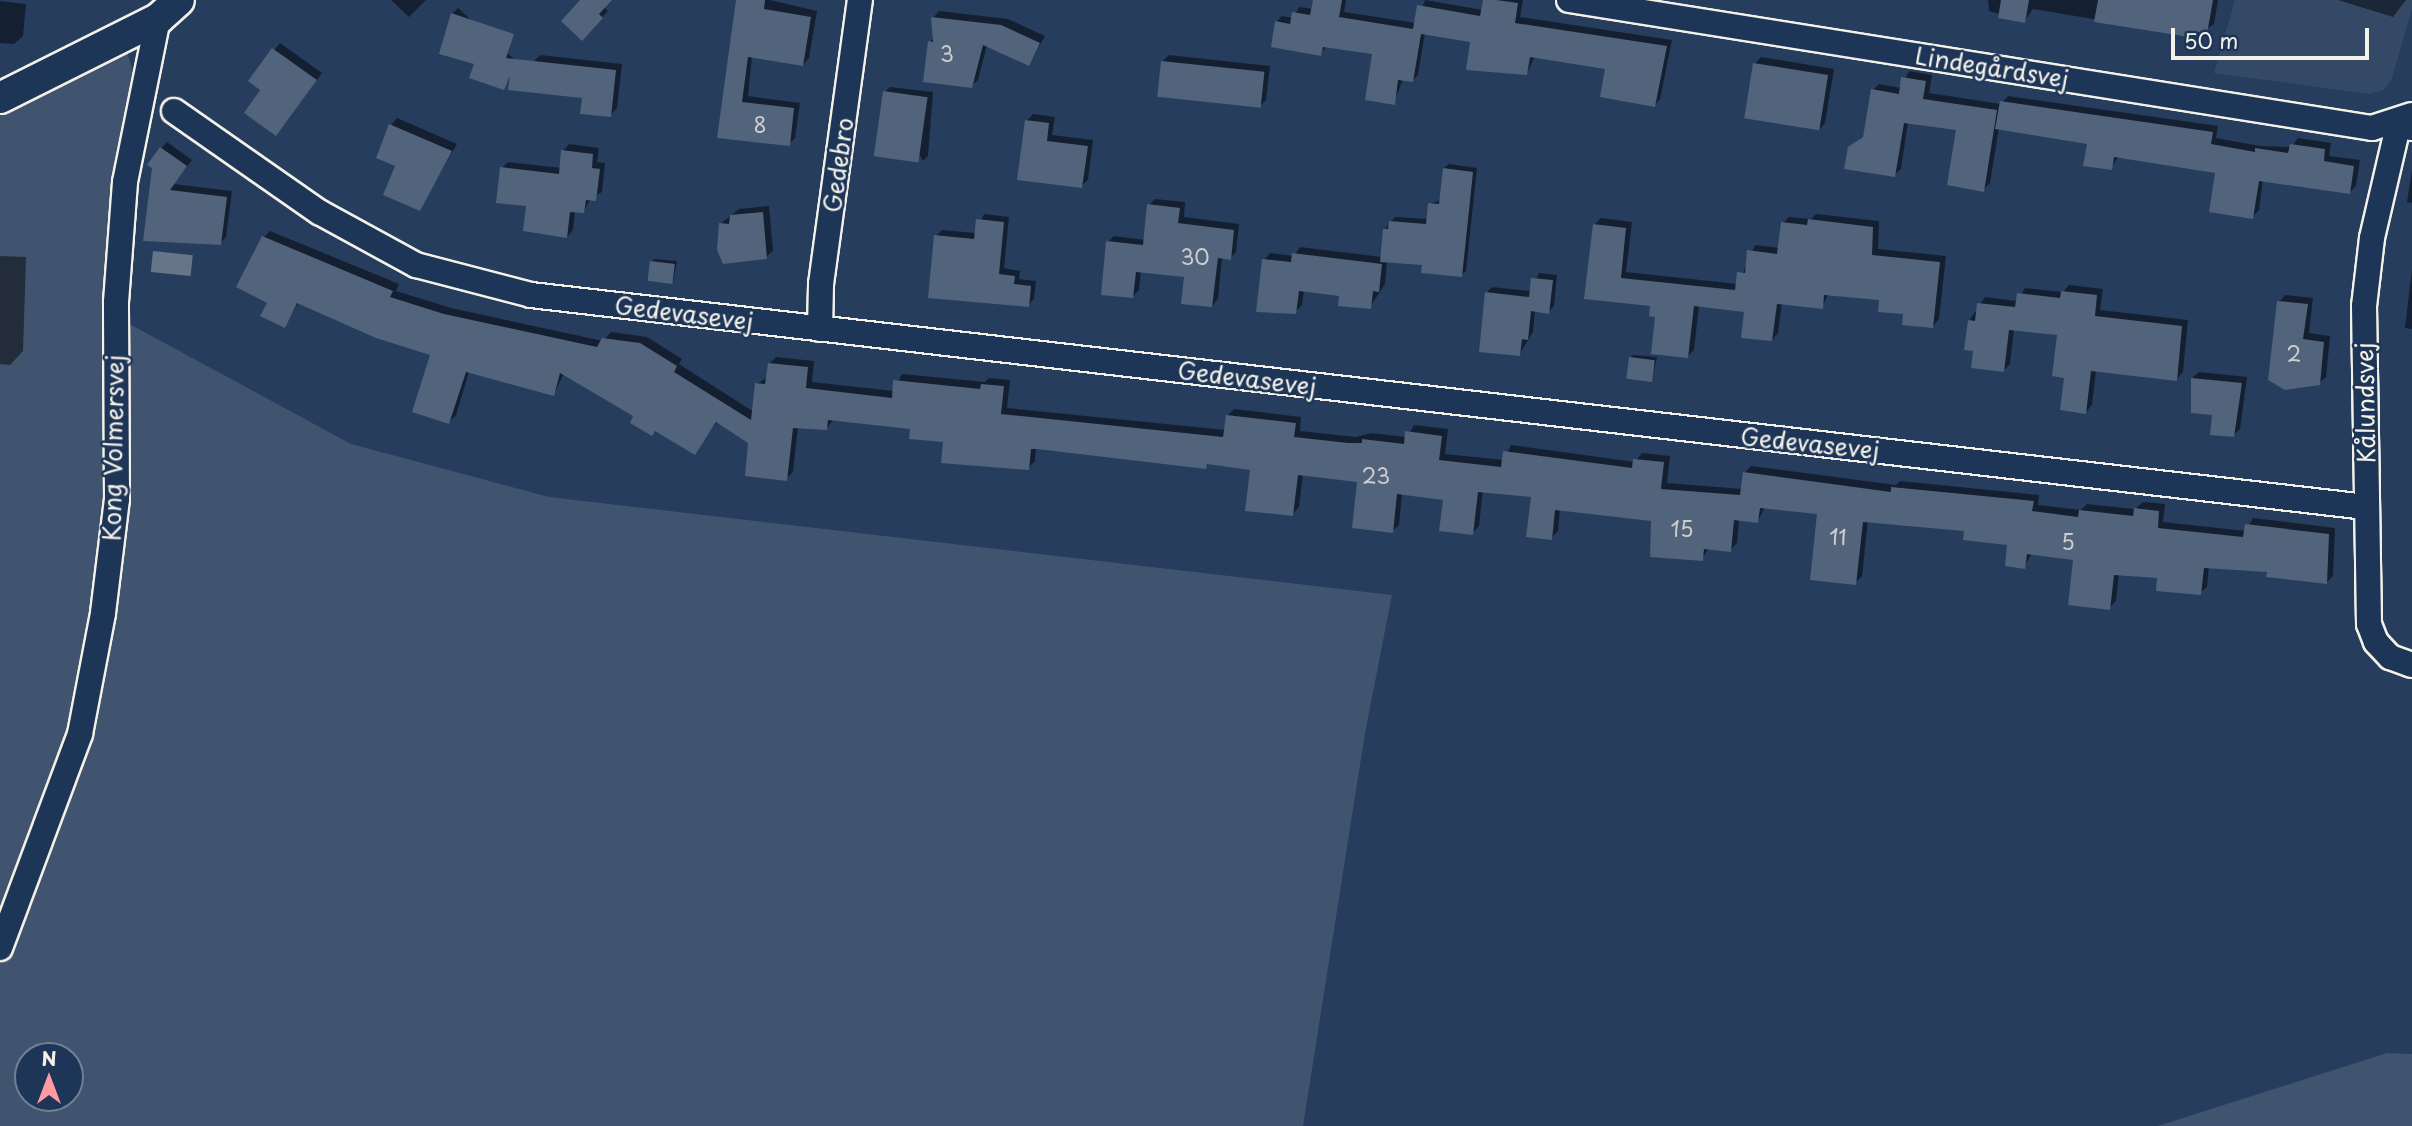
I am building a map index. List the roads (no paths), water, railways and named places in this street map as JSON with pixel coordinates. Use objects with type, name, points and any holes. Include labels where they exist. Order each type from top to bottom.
[{"type":"street","name":"Gedebro","points":[[820,330],[821,284],[860,0]]},
{"type":"street","name":"Lindegårdsvej","points":[[1569,0],[2372,128],[2408,121]]},
{"type":"street","points":[[0,98],[168,9]]},
{"type":"street","name":"Kong Volmersvej","points":[[0,948],[80,734],[103,613],[117,499],[116,302],[124,182],[168,9]]},
{"type":"street","name":"Gedevasevej","points":[[174,111],[319,212],[416,265],[530,295],[2367,507]]},
{"type":"street","name":"Kålundsvej","points":[[2408,121],[2372,238],[2364,306],[2369,624],[2376,642],[2390,657],[2412,665]]}]
